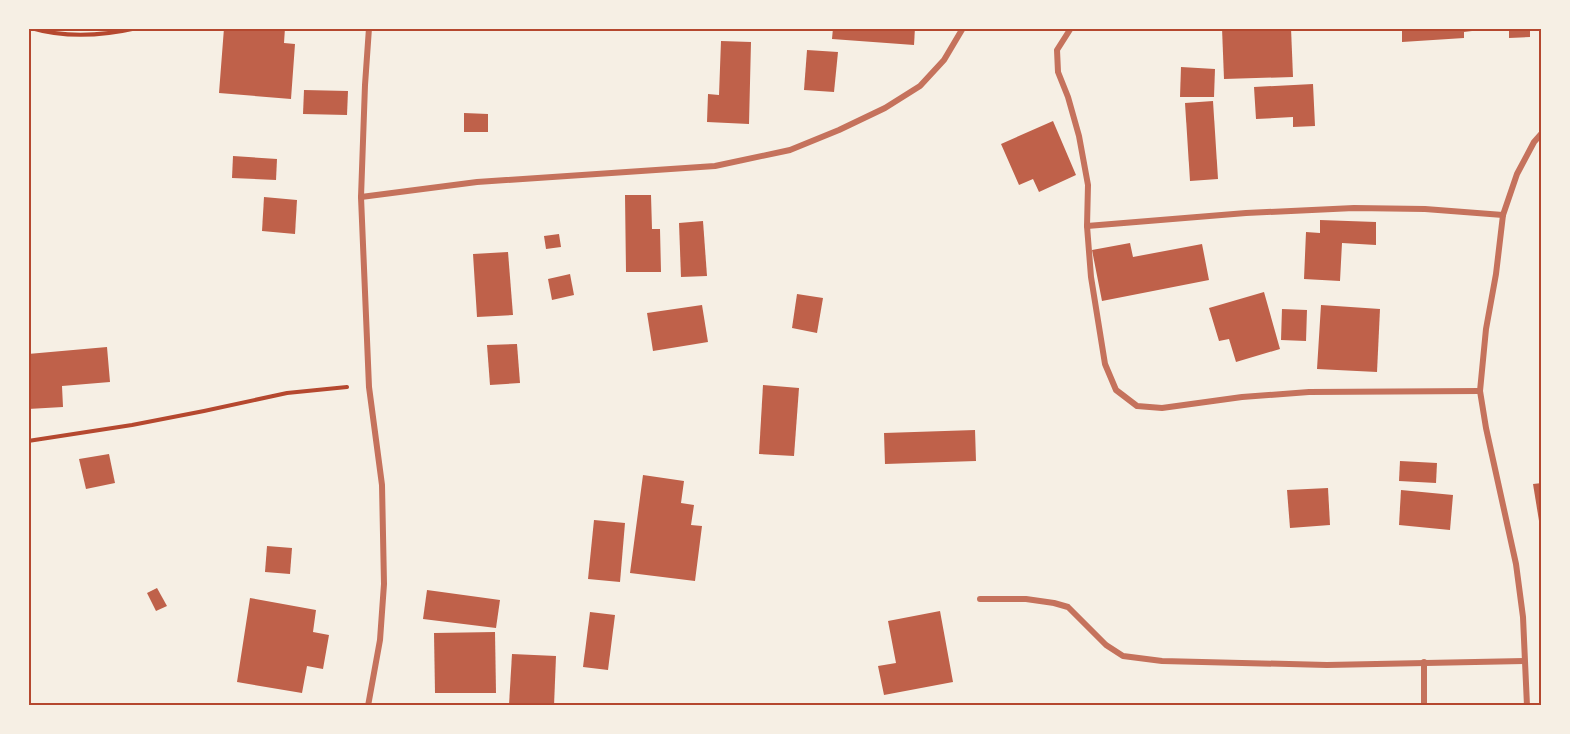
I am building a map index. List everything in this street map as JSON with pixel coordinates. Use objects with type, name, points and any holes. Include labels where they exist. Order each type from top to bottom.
[{"type":"street","points":[[368,705],[380,640],[384,584],[382,485],[369,387],[361,197],[364,85],[369,28]]},
{"type":"street","points":[[361,197],[477,182],[715,166],[790,150],[885,108],[920,86],[944,60],[963,28]]},
{"type":"street","points":[[1071,28],[1058,50],[1058,72],[1079,136],[1088,185],[1087,226],[1091,277],[1105,364],[1116,390],[1137,406],[1162,408],[1310,392],[1480,391]]},
{"type":"street","points":[[1527,705],[1523,617],[1516,564],[1480,391],[1486,329],[1503,215],[1517,174],[1534,142],[1542,133]]},
{"type":"street","points":[[1087,226],[1246,213],[1354,208],[1425,209],[1503,215]]},
{"type":"street","points":[[980,599],[1026,599],[1068,607],[1106,645],[1123,656],[1162,661],[1327,665],[1524,662]]},
{"type":"street","points":[[1424,662],[1424,705]]},
{"type":"path","points":[[31,28],[78,35],[112,34],[137,28]]},
{"type":"path","points":[[28,441],[132,425],[287,393],[329,388],[369,387]]},
{"type":"building","points":[[224,28],[285,28],[284,43],[295,44],[291,99],[219,93]]},
{"type":"building","points":[[833,28],[915,28],[914,45],[832,39]]},
{"type":"building","points":[[1222,28],[1291,28],[1293,77],[1224,79]]},
{"type":"building","points":[[1402,28],[1480,28],[1480,30],[1464,32],[1464,38],[1402,42]]},
{"type":"building","points":[[1509,28],[1530,28],[1530,37],[1509,38]]},
{"type":"building","points":[[721,41],[751,42],[749,124],[707,122],[708,94],[719,95]]},
{"type":"building","points":[[807,50],[838,52],[834,92],[804,90]]},
{"type":"building","points":[[1181,67],[1215,69],[1214,97],[1180,97]]},
{"type":"building","points":[[1313,84],[1315,126],[1293,127],[1293,117],[1256,119],[1254,87]]},
{"type":"building","points":[[304,90],[348,91],[347,115],[303,114]]},
{"type":"building","points":[[1213,101],[1218,179],[1190,181],[1185,103]]},
{"type":"building","points":[[464,113],[488,114],[488,132],[464,132]]},
{"type":"building","points":[[1053,121],[1076,175],[1039,192],[1033,179],[1019,185],[1001,144]]},
{"type":"building","points":[[233,156],[277,159],[276,180],[232,178]]},
{"type":"building","points":[[625,195],[651,195],[652,229],[660,229],[661,272],[626,272]]},
{"type":"building","points":[[264,197],[297,200],[295,234],[262,231]]},
{"type":"building","points":[[1320,220],[1376,222],[1376,245],[1342,243],[1340,281],[1304,279],[1306,232],[1320,233]]},
{"type":"building","points":[[703,221],[707,276],[681,277],[679,223]]},
{"type":"building","points":[[559,234],[561,247],[546,249],[544,236]]},
{"type":"building","points":[[1130,243],[1133,257],[1202,244],[1209,280],[1102,301],[1092,250]]},
{"type":"building","points":[[508,252],[513,315],[477,317],[473,254]]},
{"type":"building","points":[[570,274],[574,295],[552,300],[548,279]]},
{"type":"building","points":[[1264,292],[1280,349],[1236,362],[1229,339],[1219,341],[1209,308]]},
{"type":"building","points":[[797,294],[823,298],[817,333],[792,328]]},
{"type":"building","points":[[702,305],[708,342],[653,351],[647,313]]},
{"type":"building","points":[[1321,305],[1380,309],[1377,372],[1317,369]]},
{"type":"building","points":[[1282,309],[1307,310],[1306,341],[1281,340]]},
{"type":"building","points":[[517,344],[520,383],[490,385],[487,345]]},
{"type":"building","points":[[107,347],[110,382],[62,386],[63,407],[28,409],[28,354]]},
{"type":"building","points":[[763,385],[799,388],[794,456],[759,454]]},
{"type":"building","points":[[975,430],[976,461],[885,464],[884,433]]},
{"type":"building","points":[[109,454],[115,483],[86,489],[79,459]]},
{"type":"building","points":[[1400,461],[1437,463],[1436,483],[1399,481]]},
{"type":"building","points":[[643,475],[684,481],[681,503],[694,505],[691,525],[702,526],[695,581],[630,573]]},
{"type":"building","points":[[1542,483],[1542,527],[1540,527],[1533,484]]},
{"type":"building","points":[[1328,488],[1330,525],[1290,528],[1287,490]]},
{"type":"building","points":[[1401,490],[1453,495],[1450,530],[1399,525]]},
{"type":"building","points":[[594,520],[625,523],[620,582],[588,579]]},
{"type":"building","points":[[267,546],[292,548],[290,574],[265,572]]},
{"type":"building","points":[[157,588],[167,606],[156,611],[147,593]]},
{"type":"building","points":[[427,590],[500,600],[496,628],[423,619]]},
{"type":"building","points":[[250,598],[316,610],[313,632],[329,635],[323,669],[307,666],[302,693],[237,682]]},
{"type":"building","points":[[940,611],[953,682],[884,695],[878,666],[896,663],[888,621]]},
{"type":"building","points":[[590,612],[615,615],[608,670],[583,667]]},
{"type":"building","points":[[495,632],[496,693],[435,693],[434,633]]},
{"type":"building","points":[[512,654],[556,656],[554,706],[509,705]]}]
